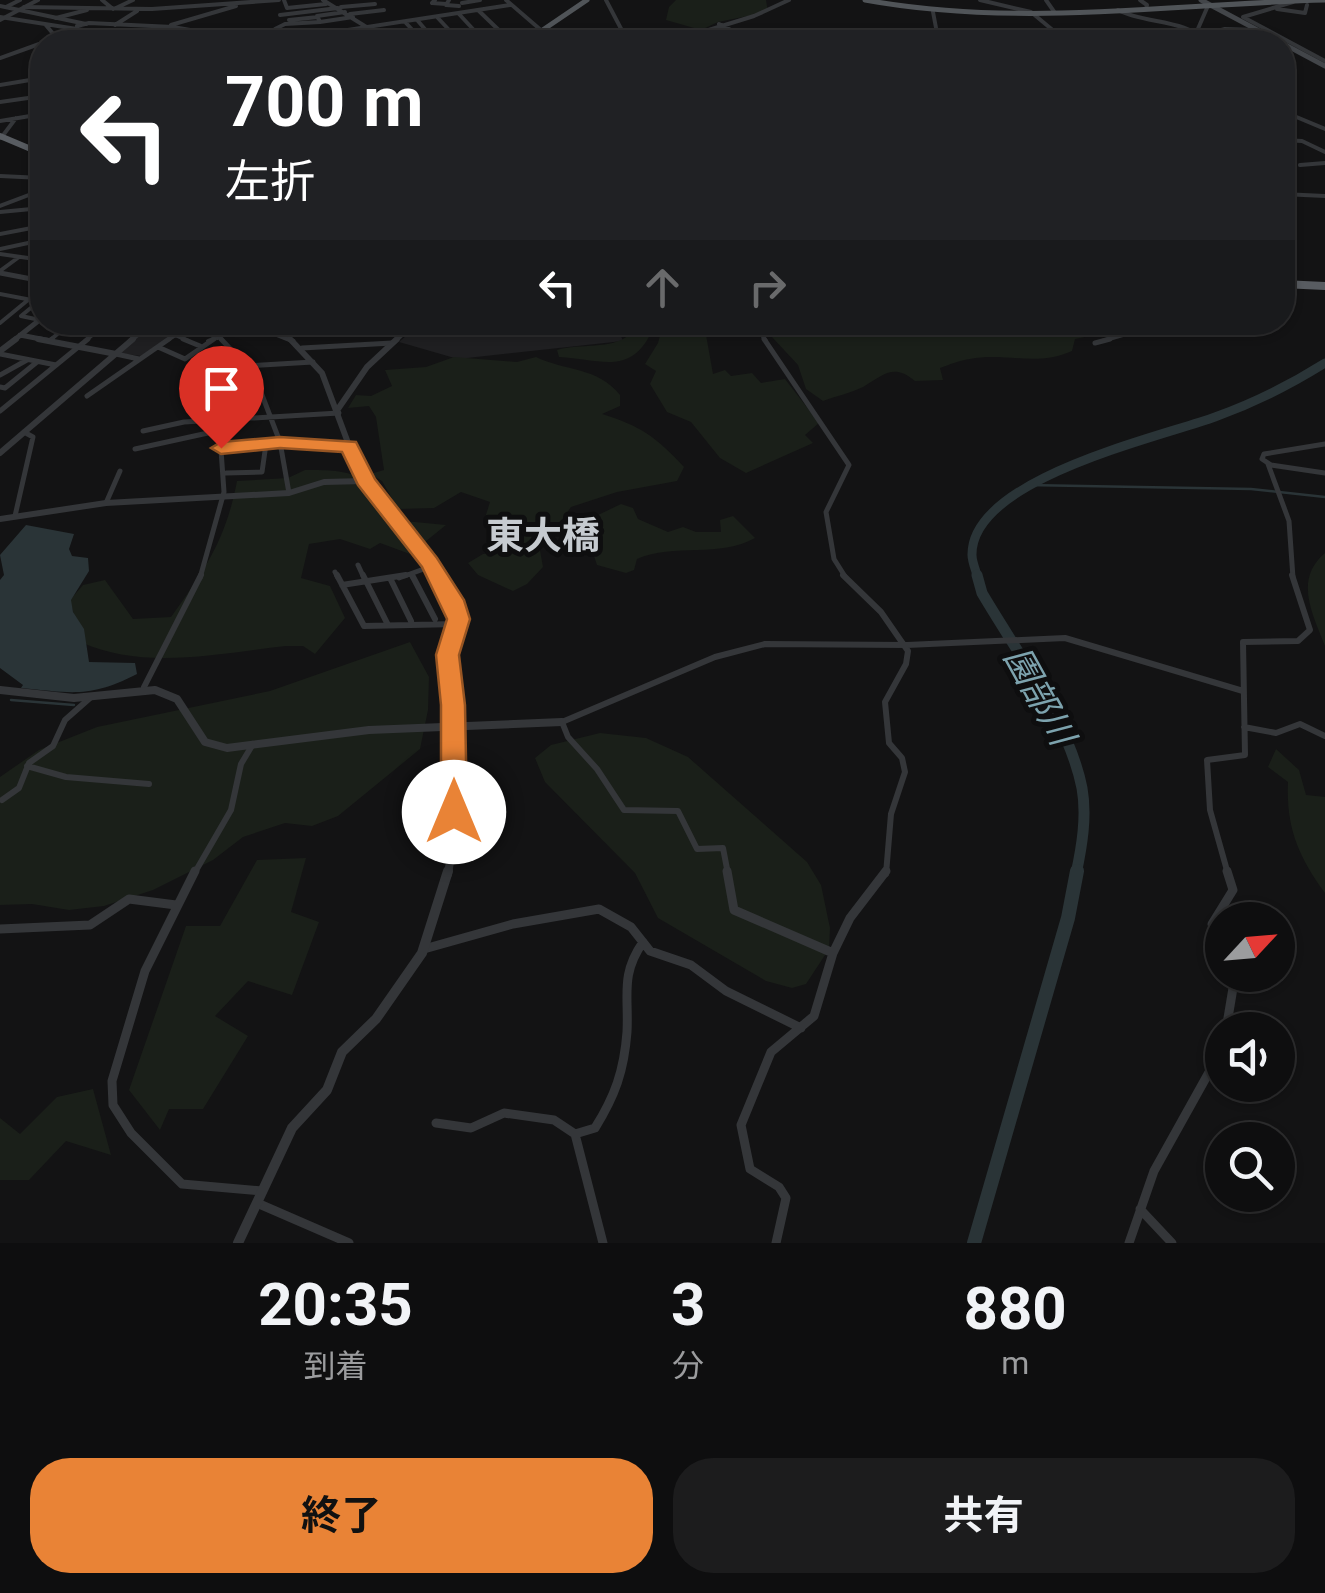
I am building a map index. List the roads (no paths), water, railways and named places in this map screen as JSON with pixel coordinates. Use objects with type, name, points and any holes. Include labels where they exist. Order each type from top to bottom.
[{"type":"highway","points":[[1,138],[30,149]]},
{"type":"highway","points":[[1295,285],[1325,286]]},
{"type":"main road","points":[[543,30],[586,0]]},
{"type":"main road","points":[[865,0],[933,12],[947,9],[1036,14],[1118,10],[1144,2],[1325,0]]},
{"type":"main road","points":[[1209,3],[1261,30]]},
{"type":"main road","points":[[1295,48],[1324,63]]},
{"type":"street","points":[[2,7],[19,0]]},
{"type":"street","points":[[1,18],[38,0]]},
{"type":"street","points":[[104,2],[119,0]]},
{"type":"street","points":[[113,9],[133,0]]},
{"type":"street","points":[[174,0],[174,7]]},
{"type":"street","points":[[166,27],[253,0]]},
{"type":"street","points":[[2,7],[46,11],[138,10],[281,0],[287,8],[325,2],[341,8],[371,30]]},
{"type":"street","points":[[434,0],[432,4],[480,0]]},
{"type":"street","points":[[506,0],[541,30]]},
{"type":"street","points":[[606,0],[620,30]]},
{"type":"street","points":[[702,30],[754,16],[789,0]]},
{"type":"street","points":[[980,0],[1018,5],[1036,14],[1053,30]]},
{"type":"street","points":[[1046,0],[1056,13]]},
{"type":"street","points":[[1144,2],[1154,0]]},
{"type":"street","points":[[280,15],[373,1],[375,11]]},
{"type":"street","points":[[104,2],[113,9]]},
{"type":"street","points":[[436,16],[446,3]]},
{"type":"street","points":[[461,3],[461,13],[474,30]]},
{"type":"street","points":[[1199,30],[1209,3]]},
{"type":"street","points":[[1267,30],[1243,16],[1288,3],[1306,6],[1305,13],[1275,9]]},
{"type":"street","points":[[353,30],[510,5]]},
{"type":"street","points":[[947,9],[989,14],[1016,11],[1018,5]]},
{"type":"street","points":[[21,9],[86,24],[185,30]]},
{"type":"street","points":[[46,23],[88,9]]},
{"type":"street","points":[[115,25],[138,10]]},
{"type":"street","points":[[275,29],[285,24],[384,10]]},
{"type":"street","points":[[478,10],[499,30]]},
{"type":"street","points":[[1118,10],[1185,30]]},
{"type":"street","points":[[933,12],[936,30]]},
{"type":"street","points":[[436,16],[450,30]]},
{"type":"street","points":[[1,18],[101,30]]},
{"type":"street","points":[[288,20],[319,19]]},
{"type":"street","points":[[417,20],[426,30]]},
{"type":"street","points":[[406,22],[413,30]]},
{"type":"street","points":[[46,23],[48,30]]},
{"type":"street","points":[[78,26],[86,24]]},
{"type":"street","points":[[718,24],[730,30]]},
{"type":"street","points":[[148,30],[154,27]]},
{"type":"street","points":[[1218,30],[1258,30]]},
{"type":"street","points":[[1295,46],[1324,63]]},
{"type":"street","points":[[0,58],[30,47]]},
{"type":"street","points":[[0,85],[30,80]]},
{"type":"street","points":[[0,102],[30,98]]},
{"type":"street","points":[[0,120],[30,116]]},
{"type":"street","points":[[1295,116],[1325,129]]},
{"type":"street","points":[[1,138],[16,118]]},
{"type":"street","points":[[1295,141],[1325,152]]},
{"type":"street","points":[[1300,164],[1325,163]]},
{"type":"street","points":[[0,176],[30,177]]},
{"type":"street","points":[[0,209],[30,195]]},
{"type":"street","points":[[1295,195],[1325,196]]},
{"type":"street","points":[[0,209],[30,208]]},
{"type":"street","points":[[0,234],[30,228]]},
{"type":"street","points":[[0,252],[30,243]]},
{"type":"street","points":[[0,252],[30,258]]},
{"type":"street","points":[[0,272],[20,256]]},
{"type":"street","points":[[0,272],[30,276]]},
{"type":"street","points":[[1,294],[29,299]]},
{"type":"street","points":[[0,323],[29,299]]},
{"type":"street","points":[[0,352],[30,328]]},
{"type":"street","points":[[49,341],[56,335]]},
{"type":"street","points":[[0,411],[92,335]]},
{"type":"street","points":[[0,451],[134,335]]},
{"type":"street","points":[[88,396],[173,335]]},
{"type":"street","points":[[176,335],[200,346]]},
{"type":"street","points":[[213,335],[238,355],[256,380],[280,442],[289,493]]},
{"type":"street","points":[[158,347],[185,359],[200,346],[225,335]]},
{"type":"street","points":[[238,1243],[292,1128],[327,1090],[342,1052],[376,1019],[424,949],[446,886],[455,830],[448,655],[457,624],[452,600],[432,566],[366,480],[313,362],[291,339],[279,335]]},
{"type":"street","points":[[338,411],[366,367],[402,335]]},
{"type":"street","points":[[762,335],[849,464],[826,512],[837,568],[862,591],[907,645],[906,664],[885,702],[888,743],[902,758],[905,772],[891,814],[886,873],[856,909],[834,953],[819,1006],[802,1029],[771,1052],[740,1125],[750,1169],[779,1187],[786,1198],[776,1243]]},
{"type":"street","points":[[1095,342],[1121,335]]},
{"type":"street","points":[[20,336],[140,359]]},
{"type":"street","points":[[302,348],[393,343]]},
{"type":"street","points":[[0,352],[56,365]]},
{"type":"street","points":[[0,451],[113,354]]},
{"type":"street","points":[[238,355],[197,367],[198,380],[247,366],[313,362]]},
{"type":"street","points":[[0,375],[28,359]]},
{"type":"street","points":[[0,387],[5,388],[38,362]]},
{"type":"street","points":[[204,394],[256,380]]},
{"type":"street","points":[[143,431],[184,422],[338,411]]},
{"type":"street","points":[[144,687],[187,605],[224,496],[226,473],[217,432],[219,422]]},
{"type":"street","points":[[15,516],[33,437],[24,432]]},
{"type":"street","points":[[135,450],[217,432]]},
{"type":"street","points":[[221,448],[280,442],[349,446]]},
{"type":"street","points":[[226,473],[262,472],[266,444]]},
{"type":"street","points":[[1226,902],[1233,890],[1214,827],[1207,767],[1208,760],[1245,755],[1243,642],[1298,642],[1310,630],[1289,567],[1289,521],[1263,456],[1325,444]]},
{"type":"street","points":[[1268,464],[1325,473]]},
{"type":"street","points":[[106,503],[120,472]]},
{"type":"street","points":[[0,519],[106,503],[289,493],[324,482],[366,480]]},
{"type":"street","points":[[358,565],[388,625]]},
{"type":"street","points":[[342,586],[411,574],[432,566]]},
{"type":"street","points":[[335,572],[364,626],[436,620],[457,624]]},
{"type":"street","points":[[411,574],[436,620]]},
{"type":"street","points":[[390,578],[412,621]]},
{"type":"street","points":[[0,690],[90,698],[144,687],[176,697],[191,712],[201,741],[207,746],[228,748],[452,723],[562,722],[750,646],[1065,638],[1243,691]]},
{"type":"street","points":[[27,766],[53,746],[65,720],[90,698]]},
{"type":"street","points":[[562,722],[574,746],[598,770],[624,810],[678,811],[696,849],[723,848],[734,910],[798,942],[834,953]]},
{"type":"street","points":[[1244,727],[1276,733],[1300,724],[1325,736]]},
{"type":"street","points":[[253,743],[241,764],[231,810],[176,904],[145,971],[112,1081],[112,1105],[131,1133],[182,1184],[263,1191]]},
{"type":"street","points":[[27,766],[88,780],[149,784]]},
{"type":"street","points":[[2,800],[27,780],[27,766]]},
{"type":"street","points":[[0,929],[90,925],[129,900],[176,904]]},
{"type":"street","points":[[424,949],[513,924],[599,909],[631,927],[650,951],[691,965],[726,991],[802,1029]]},
{"type":"street","points":[[436,1123],[456,1130],[492,1124],[504,1114],[554,1120],[575,1134],[595,1128],[617,1093],[627,1030],[624,989],[634,955],[644,942]]},
{"type":"street","points":[[1129,1243],[1154,1171],[1205,1079]]},
{"type":"street","points":[[575,1134],[603,1243]]},
{"type":"street","points":[[257,1204],[349,1243]]},
{"type":"street","points":[[1140,1208],[1172,1243]]},
{"type":"waterway","name":"園部川","points":[[977,576],[972,555],[980,528],[1001,504],[1033,483],[1112,450],[1244,406],[1325,363]]},
{"type":"waterway","points":[[1027,485],[1251,489],[1325,497]]},
{"type":"waterway","name":"園部川","points":[[977,576],[982,593],[1054,713],[1075,763],[1084,809],[1076,874]]},
{"type":"waterway","points":[[11,700],[74,705]]},
{"type":"waterway","name":"園部川","points":[[974,1243],[1068,918],[1077,871]]},
{"type":"district","name":"東大橋","points":[[543,536]]}]
